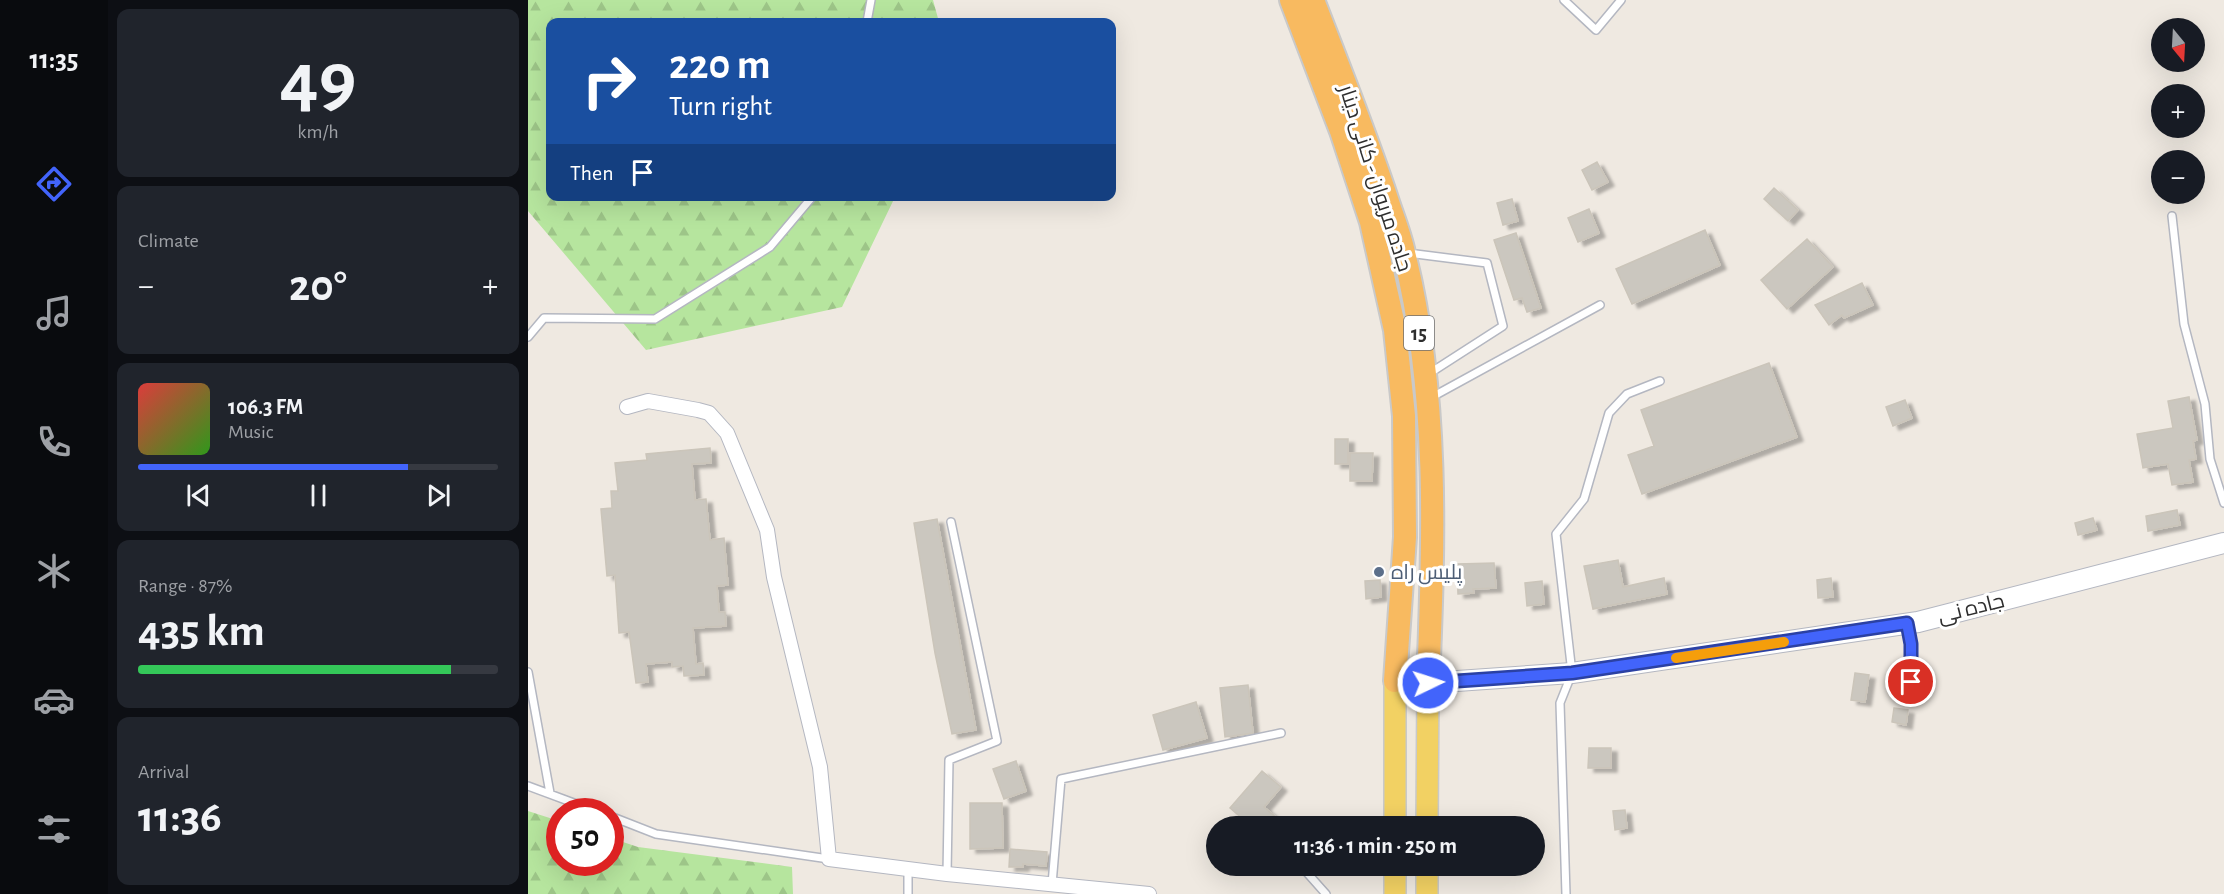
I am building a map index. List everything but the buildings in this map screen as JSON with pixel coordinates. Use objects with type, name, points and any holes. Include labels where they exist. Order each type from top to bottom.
[{"type":"highway","name":"15","points":[[1292,0],[1341,131],[1371,222],[1395,330],[1404,416],[1405,537],[1395,681]]},
{"type":"highway","name":"جاده مریوان - کانی دینار","points":[[1313,0],[1373,157],[1404,252],[1425,376],[1433,560],[1428,683]]},
{"type":"main road","name":"جاده نی","points":[[1395,681],[1428,683],[1572,673],[1907,623],[2224,543]]},
{"type":"main road","name":"15","points":[[1395,681],[1395,816]]},
{"type":"main road","name":"15","points":[[1427,816],[1428,683]]},
{"type":"main road","points":[[1395,876],[1395,894]]},
{"type":"main road","points":[[1427,876],[1427,894]]},
{"type":"street","points":[[627,407],[648,401],[698,410],[709,413],[727,432],[768,530],[774,578],[820,766],[829,859],[947,874],[1149,894]]},
{"type":"lane","points":[[868,18],[871,0]]},
{"type":"lane","points":[[1564,0],[1596,30],[1621,0]]},
{"type":"lane","points":[[528,337],[544,318],[655,319],[770,247],[809,201]]},
{"type":"lane","points":[[2172,216],[2184,324],[2205,404],[2210,459],[2224,503]]},
{"type":"lane","points":[[1404,252],[1487,263],[1503,326],[1425,376]]},
{"type":"lane","points":[[1427,400],[1600,305]]},
{"type":"lane","points":[[1566,894],[1560,704],[1572,673],[1556,534],[1584,499],[1609,413],[1627,394],[1660,381]]},
{"type":"lane","points":[[947,874],[949,760],[997,741],[951,522]]},
{"type":"lane","points":[[1907,623],[1911,644],[1912,701]]},
{"type":"lane","points":[[528,672],[550,793]]},
{"type":"lane","points":[[1052,884],[1061,779],[1281,733]]},
{"type":"lane","points":[[528,786],[563,798]]},
{"type":"lane","points":[[624,821],[656,834],[829,859]]},
{"type":"lane","points":[[908,869],[908,894]]},
{"type":"lane","points":[[1310,876],[1326,894]]},
{"type":"green space","points":[[528,0],[933,0],[938,18],[546,18],[546,201],[893,201],[842,307],[646,350],[528,211]]},
{"type":"green space","points":[[528,811],[546,817],[546,876],[624,876],[624,842],[638,847],[792,867],[793,894],[528,894]]},
{"type":"slow traffic","points":[[1676,658],[1784,642]]},
{"type":"place","name":"پلیس راه","points":[[1379,572]]},
{"type":"route","points":[[1428,683],[1572,673],[1907,623],[1911,644],[1911,682]]}]
